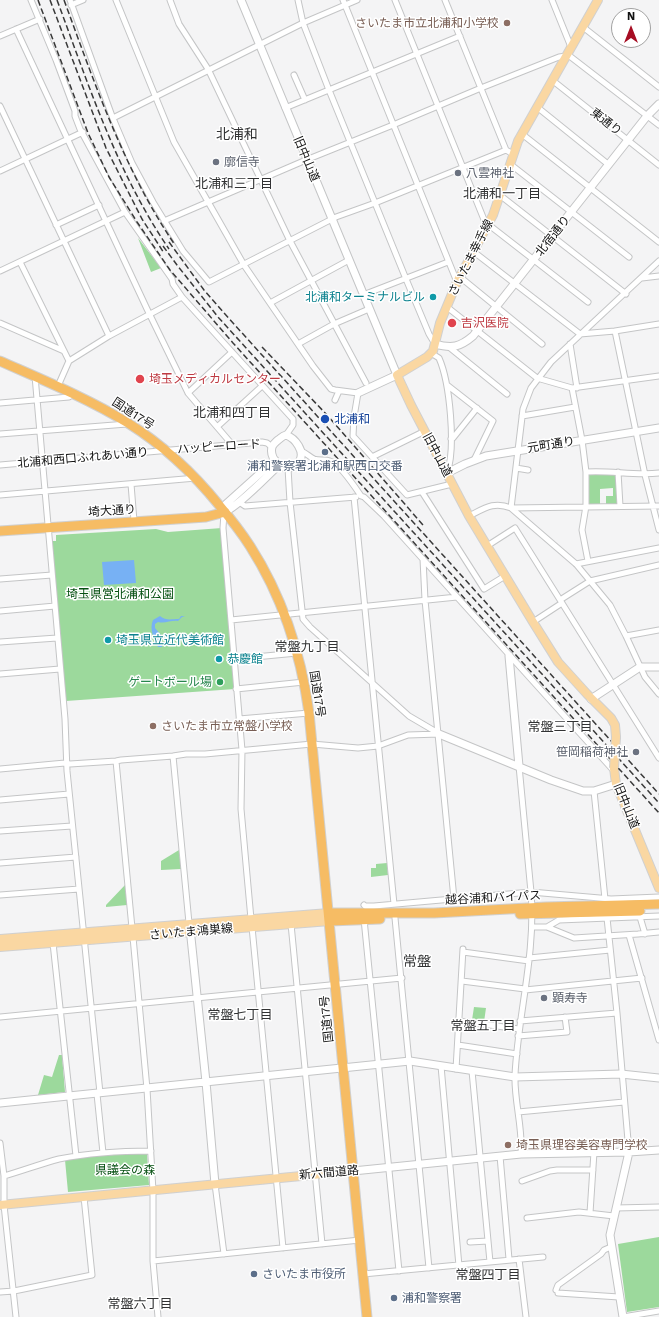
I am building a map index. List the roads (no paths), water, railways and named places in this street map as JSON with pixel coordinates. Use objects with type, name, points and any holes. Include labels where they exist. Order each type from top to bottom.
[{"type":"highway","name":"国道17号","points":[[0,361],[58,386],[108,411],[165,450],[186,468],[241,532],[257,557],[284,615],[297,653],[309,713],[367,1317]]},
{"type":"highway","name":"埼大通り","points":[[0,531],[206,517],[224,512]]},
{"type":"highway","name":"越谷浦和バイパス","points":[[329,917],[364,919],[395,918],[659,904]]},
{"type":"highway","name":"越谷浦和バイパス","points":[[546,910],[659,910]]},
{"type":"highway","name":"越谷浦和バイパス","points":[[329,917],[533,911]]},
{"type":"main road","name":"さいたま幸手線","points":[[431,353],[439,327],[458,280],[488,227],[501,196],[510,164],[522,134],[598,0]]},
{"type":"main road","points":[[397,375],[431,353]]},
{"type":"main road","name":"旧中山道","points":[[397,375],[469,516],[554,657],[591,699],[613,721],[616,730],[614,770],[616,784],[659,888]]},
{"type":"main road","name":"さいたま鴻巣線","points":[[132,932],[190,932],[252,923],[329,917]]},
{"type":"main road","name":"さいたま鴻巣線","points":[[53,939],[132,932],[189,923],[291,924],[329,917]]},
{"type":"main road","points":[[0,939],[53,939]]},
{"type":"main road","points":[[0,948],[53,939]]},
{"type":"main road","name":"新六間道路","points":[[2,1205],[353,1171]]},
{"type":"street","points":[[31,0],[40,19],[75,111],[75,116],[80,129],[83,132],[125,212],[172,279],[173,284],[182,297],[293,420],[293,425],[286,435],[282,436],[273,444],[272,456],[277,462],[288,468],[294,467],[300,462],[302,455],[301,451]]},
{"type":"street","points":[[83,0],[70,3],[113,118],[132,163],[164,221],[183,251],[209,282],[331,220],[375,204],[506,150]]},
{"type":"street","points":[[116,0],[174,142],[244,264],[317,372],[331,388],[339,391],[358,393],[397,375]]},
{"type":"street","points":[[170,0],[179,24],[208,69],[290,241],[366,383]]},
{"type":"street","name":"旧中山道","points":[[241,0],[306,160],[397,375]]},
{"type":"street","points":[[298,0],[303,22],[329,90],[429,334],[435,344],[449,347],[507,394]]},
{"type":"street","points":[[113,118],[344,2],[356,0]]},
{"type":"street","points":[[395,0],[462,168],[488,227],[588,302]]},
{"type":"street","points":[[445,0],[506,150],[514,154]]},
{"type":"street","points":[[552,0],[568,52],[659,126]]},
{"type":"street","points":[[344,2],[448,262],[458,280],[497,307],[542,344]]},
{"type":"street","points":[[0,36],[40,19]]},
{"type":"street","points":[[583,27],[659,87]]},
{"type":"street","points":[[16,29],[149,314],[188,393],[230,444]]},
{"type":"street","points":[[285,108],[460,36]]},
{"type":"street","points":[[164,221],[306,160],[393,126],[568,52]]},
{"type":"street","points":[[294,75],[304,100]]},
{"type":"street","name":"東通り","points":[[552,80],[659,165]]},
{"type":"street","name":"北宿通り","points":[[449,347],[457,346],[478,331],[647,116],[659,104]]},
{"type":"street","points":[[0,106],[109,336]]},
{"type":"street","points":[[536,107],[609,165]]},
{"type":"street","points":[[0,171],[83,132]]},
{"type":"street","points":[[522,134],[659,242]]},
{"type":"street","points":[[510,164],[629,257]]},
{"type":"street","points":[[501,196],[626,294]]},
{"type":"street","points":[[56,225],[99,205]]},
{"type":"street","points":[[0,271],[125,212]]},
{"type":"street","points":[[474,252],[580,334],[615,331],[659,324]]},
{"type":"street","points":[[270,303],[349,260]]},
{"type":"street","points":[[511,508],[523,409],[531,388],[551,362],[580,334],[626,294],[659,261]]},
{"type":"street","points":[[20,262],[69,361]]},
{"type":"street","points":[[363,295],[448,262]]},
{"type":"street","points":[[642,278],[659,276]]},
{"type":"street","points":[[58,386],[69,361],[109,336],[182,297]]},
{"type":"street","points":[[447,307],[538,378],[574,388],[659,376]]},
{"type":"street","points":[[298,344],[334,324],[369,309]]},
{"type":"street","points":[[0,323],[64,351]]},
{"type":"street","points":[[615,331],[645,475],[659,530]]},
{"type":"street","points":[[570,344],[575,407],[582,440],[586,472],[586,506],[582,530],[588,561]]},
{"type":"street","points":[[188,393],[232,352]]},
{"type":"street","points":[[431,353],[439,358],[447,385],[451,439],[450,460],[447,473]]},
{"type":"street","points":[[35,376],[69,794],[91,1008],[103,1153]]},
{"type":"street","points":[[447,385],[493,421],[474,460]]},
{"type":"street","points":[[217,427],[262,386]]},
{"type":"street","points":[[335,400],[339,391]]},
{"type":"street","points":[[358,393],[354,416],[353,436],[407,494],[422,492],[452,484]]},
{"type":"street","points":[[0,404],[69,397],[73,394]]},
{"type":"street","points":[[522,416],[575,407]]},
{"type":"street","points":[[451,439],[454,438],[477,408]]},
{"type":"street","points":[[0,434],[129,424]]},
{"type":"street","name":"元町通り","points":[[447,473],[486,456],[659,428]]},
{"type":"street","points":[[372,457],[425,432]]},
{"type":"street","points":[[286,435],[289,436],[301,451],[307,453],[313,459],[330,461],[334,463],[354,485],[361,496],[364,497],[384,516],[509,656],[614,770]]},
{"type":"street","name":"ハッピーロード","points":[[165,450],[262,442],[272,447]]},
{"type":"street","name":"北浦和西口ふれあい通り","points":[[0,465],[165,450]]},
{"type":"street","points":[[224,512],[231,509],[239,502],[277,462]]},
{"type":"street","points":[[277,462],[226,504],[223,528],[242,750],[241,809],[283,1248]]},
{"type":"street","points":[[288,468],[290,502],[302,613],[303,619],[309,627],[409,716],[438,734],[583,791],[594,791],[616,784]]},
{"type":"street","points":[[516,468],[528,470]]},
{"type":"street","points":[[586,472],[603,471],[645,475],[659,473]]},
{"type":"street","points":[[618,472],[620,506]]},
{"type":"street","points":[[0,496],[196,478]]},
{"type":"street","points":[[131,484],[134,521]]},
{"type":"street","points":[[422,492],[484,589],[505,576]]},
{"type":"street","points":[[239,502],[245,506],[361,496]]},
{"type":"street","points":[[354,497],[394,904]]},
{"type":"street","points":[[469,516],[494,504],[504,505],[511,508],[576,564],[610,605],[645,677],[659,694]]},
{"type":"street","points":[[511,508],[659,506]]},
{"type":"street","points":[[487,546],[515,528],[659,758]]},
{"type":"street","points":[[576,564],[659,548]]},
{"type":"street","points":[[423,559],[425,600],[454,899]]},
{"type":"street","points":[[533,622],[590,581],[659,566]]},
{"type":"street","points":[[0,579],[52,575]]},
{"type":"street","points":[[231,620],[457,596]]},
{"type":"street","points":[[0,611],[54,606]]},
{"type":"street","points":[[626,636],[659,630]]},
{"type":"street","points":[[0,642],[57,638]]},
{"type":"street","points":[[234,658],[297,653]]},
{"type":"street","points":[[509,656],[533,911],[533,927],[518,1036],[515,1077],[521,1154]]},
{"type":"street","points":[[591,699],[640,667],[659,667]]},
{"type":"street","points":[[0,674],[60,669]]},
{"type":"street","points":[[236,689],[304,682]]},
{"type":"street","points":[[239,719],[309,713]]},
{"type":"street","points":[[0,769],[116,761],[186,754],[205,754],[312,744],[358,748],[378,746],[408,735],[438,734]]},
{"type":"street","points":[[173,756],[215,1184],[224,1254]]},
{"type":"street","points":[[116,761],[147,1089],[152,1190],[153,1261],[158,1317]]},
{"type":"street","points":[[594,791],[605,898]]},
{"type":"street","points":[[0,800],[69,794]]},
{"type":"street","points":[[0,831],[72,826]]},
{"type":"street","points":[[0,863],[76,857]]},
{"type":"street","points":[[0,896],[79,889]]},
{"type":"street","points":[[364,905],[394,904],[531,892],[605,898],[659,897]]},
{"type":"street","points":[[547,927],[559,920],[659,916]]},
{"type":"street","points":[[640,917],[645,934]]},
{"type":"street","points":[[395,918],[429,1268]]},
{"type":"street","points":[[607,918],[629,1152],[610,1231],[611,1247],[623,1317],[659,1311]]},
{"type":"street","points":[[364,919],[399,1271]]},
{"type":"street","points":[[291,924],[322,1244]]},
{"type":"street","points":[[533,927],[547,927],[574,938],[659,932]]},
{"type":"street","points":[[629,935],[659,1040]]},
{"type":"street","points":[[53,939],[76,1156]]},
{"type":"street","points":[[456,1069],[463,950],[529,959],[610,950]]},
{"type":"street","points":[[0,1017],[402,978]]},
{"type":"street","points":[[462,980],[525,989],[642,978]]},
{"type":"street","points":[[520,1021],[617,1012]]},
{"type":"street","points":[[518,1036],[567,1032],[565,1018]]},
{"type":"street","points":[[460,1021],[519,1029]]},
{"type":"street","points":[[458,1045],[517,1054]]},
{"type":"street","points":[[0,1103],[410,1061],[515,1077],[622,1074],[659,1078]]},
{"type":"street","points":[[441,1066],[459,1266]]},
{"type":"street","points":[[472,1071],[490,1262]]},
{"type":"street","points":[[518,1112],[624,1102]]},
{"type":"street","points":[[0,1143],[4,1176],[2,1205],[14,1291],[16,1317]]},
{"type":"street","name":"新六間道路","points":[[353,1171],[521,1154],[659,1150]]},
{"type":"street","points":[[4,1176],[76,1156],[150,1151]]},
{"type":"street","points":[[590,1213],[594,1152]]},
{"type":"street","points":[[500,1156],[509,1260]]},
{"type":"street","points":[[522,1181],[550,1171],[593,1170]]},
{"type":"street","points":[[0,1292],[14,1291],[92,1275],[84,1197]]},
{"type":"street","points":[[527,1218],[566,1213],[615,1212],[659,1208]]},
{"type":"street","points":[[153,1261],[360,1240]]},
{"type":"street","points":[[470,1242],[488,1241]]},
{"type":"street","points":[[611,1247],[604,1250],[601,1254],[558,1285],[557,1291],[619,1297]]},
{"type":"street","points":[[363,1274],[543,1257]]},
{"type":"street","points":[[519,1259],[526,1317]]},
{"type":"water","points":[[134,560],[136,583],[104,585],[102,562]]},
{"type":"water","points":[[160,616],[164,619],[179,619],[181,616],[185,616],[178,621],[163,623],[158,622],[155,624],[155,628],[161,635],[162,647],[158,647],[152,630],[152,623],[153,620]]},
{"type":"railway","points":[[38,0],[88,133],[109,177],[137,222],[170,270],[233,343],[659,813]]},
{"type":"railway","points":[[50,0],[106,148],[142,219],[164,253]]},
{"type":"railway","points":[[57,0],[93,97],[119,159],[134,190],[169,249]]},
{"type":"railway","points":[[64,0],[99,95],[126,157],[140,187],[175,245]]},
{"type":"railway","points":[[169,242],[204,290],[224,313],[659,794]]},
{"type":"railway","points":[[163,246],[218,317],[659,803]]},
{"type":"railway","points":[[262,347],[328,416],[423,525]]},
{"type":"place","name":"さいたま市立北浦和小学校","points":[[507,23]]},
{"type":"place","name":"廓信寺","points":[[216,162]]},
{"type":"place","name":"八雲神社","points":[[458,173]]},
{"type":"place","name":"北浦和ターミナルビル","points":[[433,297]]},
{"type":"place","name":"吉沢医院","points":[[452,323]]},
{"type":"place","name":"埼玉メディカルセンター","points":[[140,379]]},
{"type":"place","name":"北浦和","points":[[325,419]]},
{"type":"place","name":"浦和警察署北浦和駅西口交番","points":[[325,452]]},
{"type":"place","name":"埼玉県立近代美術館","points":[[108,640]]},
{"type":"place","name":"恭慶館","points":[[219,659]]},
{"type":"place","name":"ゲートボール場","points":[[220,682]]},
{"type":"place","name":"さいたま市立常盤小学校","points":[[153,726]]},
{"type":"place","name":"笹岡稲荷神社","points":[[636,752]]},
{"type":"place","name":"顕寿寺","points":[[544,998]]},
{"type":"place","name":"埼玉県理容美容専門学校","points":[[508,1145]]},
{"type":"place","name":"さいたま市役所","points":[[254,1274]]},
{"type":"place","name":"浦和警察署","points":[[394,1298]]},
{"type":"district","name":"北浦和","points":[[237,135]]},
{"type":"district","name":"北浦和三丁目","points":[[234,184]]},
{"type":"district","name":"北浦和一丁目","points":[[502,194]]},
{"type":"district","name":"北浦和四丁目","points":[[232,413]]},
{"type":"district","name":"常盤九丁目","points":[[307,647]]},
{"type":"district","name":"常盤三丁目","points":[[560,727]]},
{"type":"district","name":"常盤","points":[[417,962]]},
{"type":"district","name":"常盤七丁目","points":[[240,1015]]},
{"type":"district","name":"常盤五丁目","points":[[483,1026]]},
{"type":"district","name":"常盤四丁目","points":[[488,1275]]},
{"type":"district","name":"常盤六丁目","points":[[140,1304]]},
{"type":"park label","name":"埼玉県営北浦和公園","points":[[120,594]]},
{"type":"park label","name":"県議会の森","points":[[125,1170]]}]
